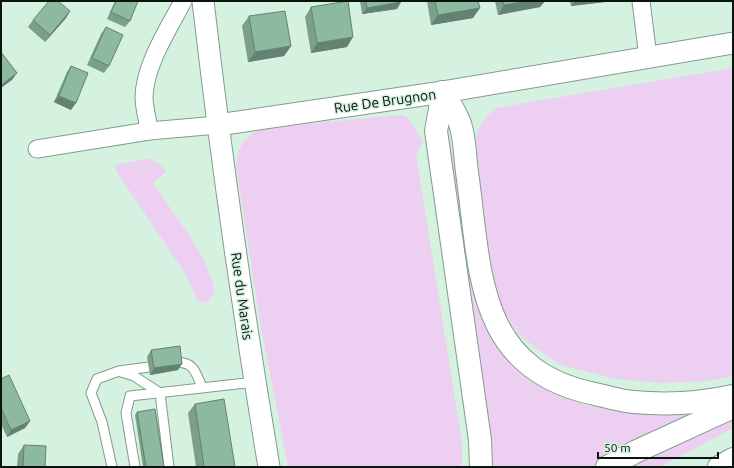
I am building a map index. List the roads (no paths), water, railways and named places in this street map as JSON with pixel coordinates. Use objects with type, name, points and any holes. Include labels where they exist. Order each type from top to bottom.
[{"type":"highway","points":[[443,92],[461,127],[483,287],[491,314],[503,337],[526,363],[549,379],[587,392],[633,402],[678,403],[733,396]]},
{"type":"highway","points":[[443,92],[436,131],[480,440],[481,467]]},
{"type":"highway","points":[[607,467],[635,452],[733,406]]},
{"type":"highway","points":[[720,467],[733,459]]},
{"type":"street","points":[[149,131],[144,98],[146,80],[155,57],[183,1]]},
{"type":"street","name":"Rue du Marais","points":[[203,1],[218,125],[255,382],[269,467]]},
{"type":"street","points":[[641,1],[648,57]]},
{"type":"street","name":"Rue De Brugnon","points":[[37,148],[149,131],[218,125],[443,92],[733,43]]},
{"type":"lane","points":[[177,362],[186,362],[192,366],[202,387]]},
{"type":"lane","points":[[112,467],[102,422],[91,393],[96,379],[120,371],[148,366]]},
{"type":"lane","points":[[120,371],[134,376],[160,393],[169,467]]},
{"type":"lane","points":[[135,467],[126,413],[130,396],[255,382]]}]
